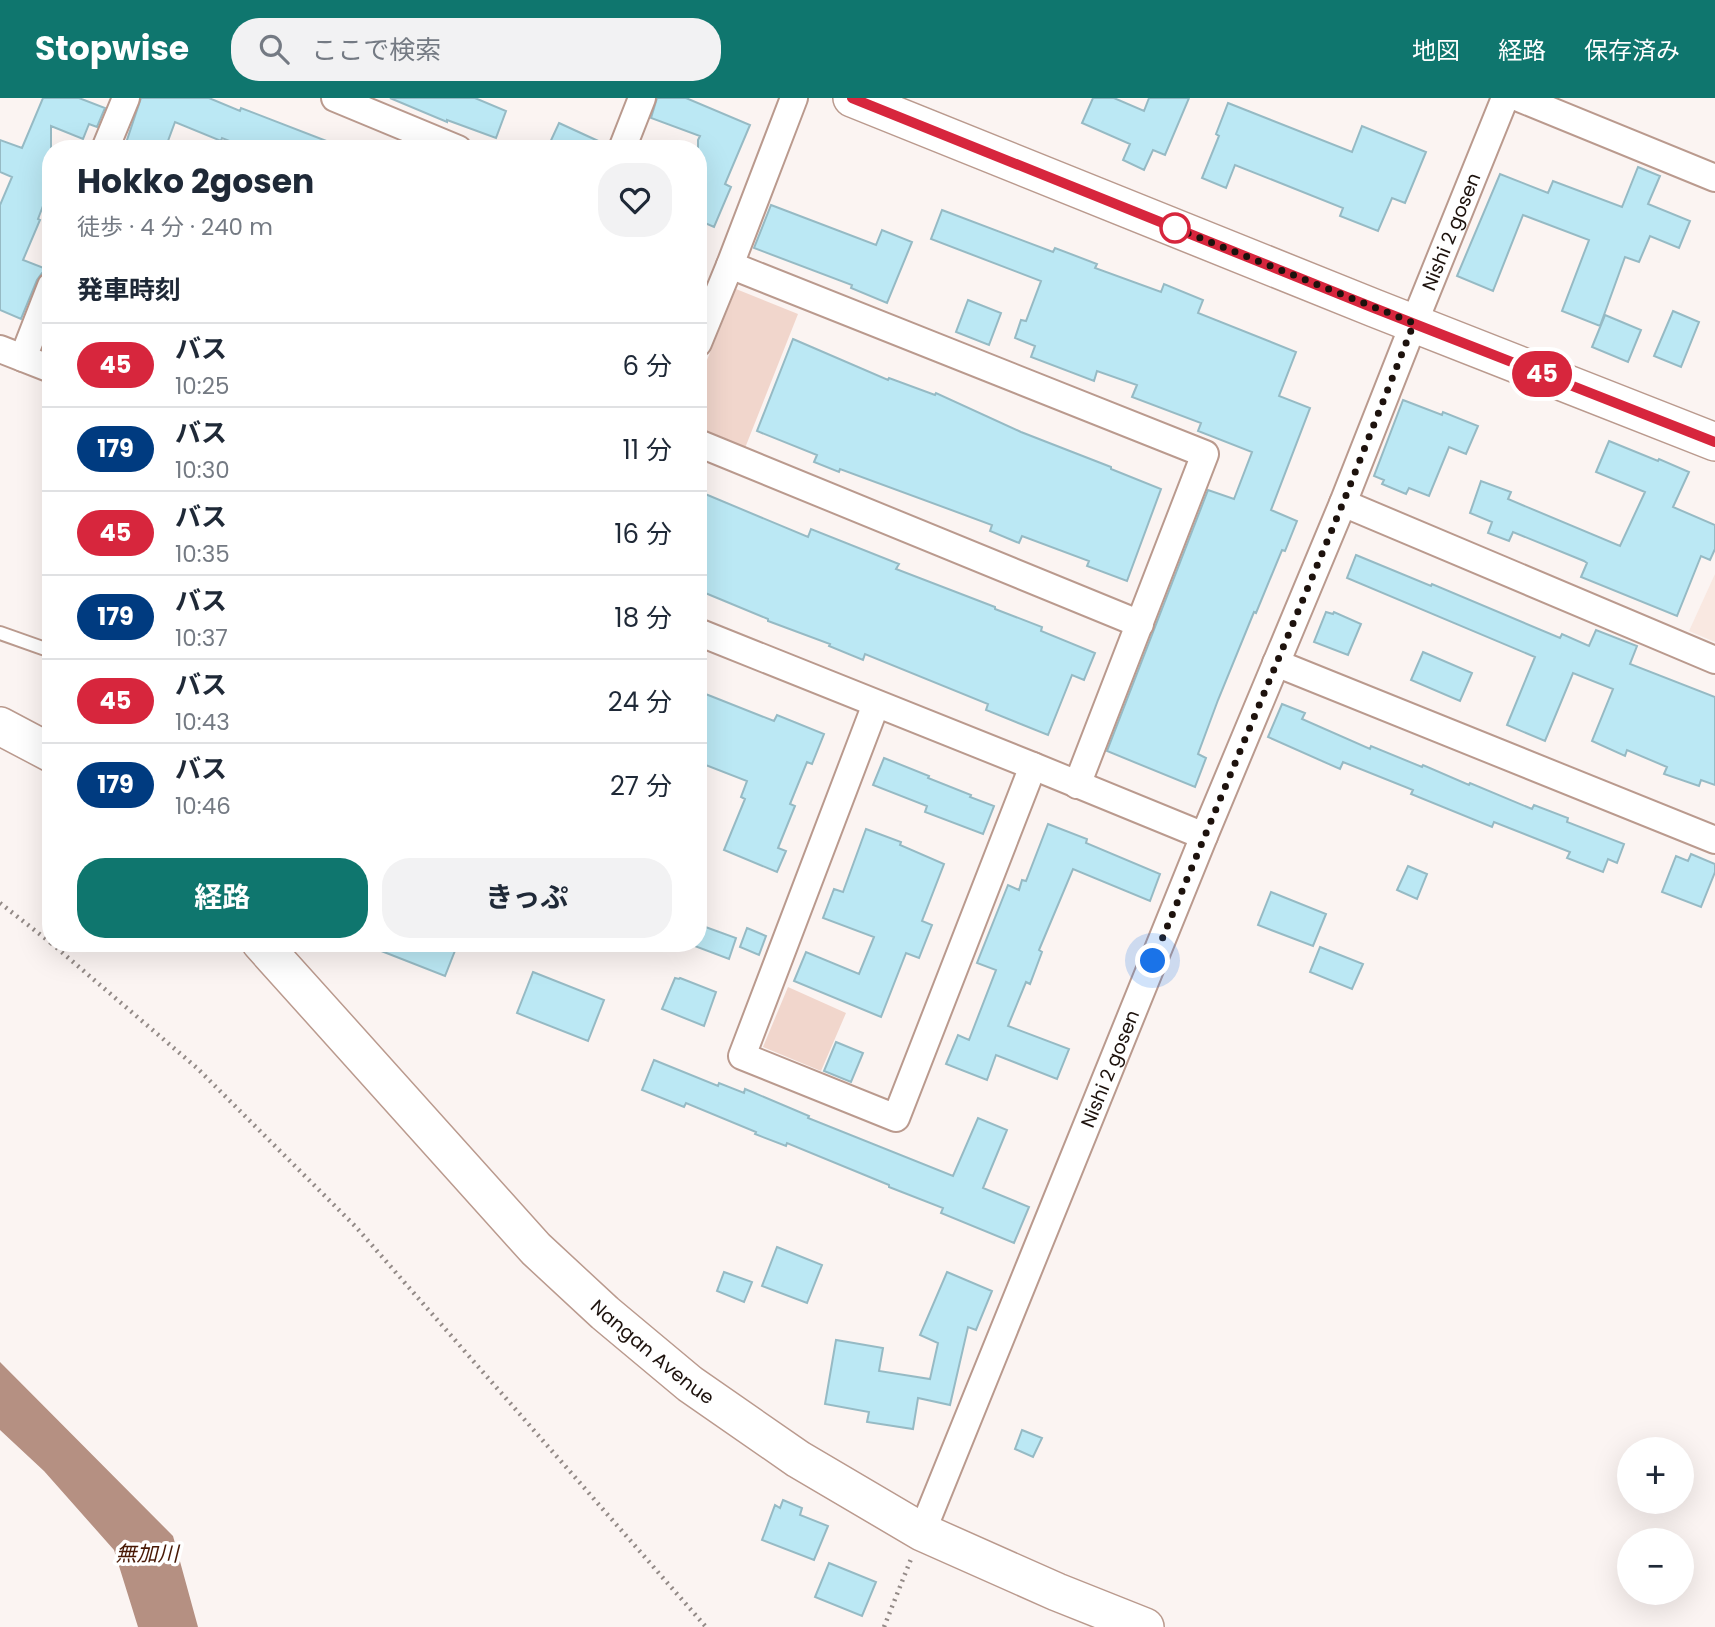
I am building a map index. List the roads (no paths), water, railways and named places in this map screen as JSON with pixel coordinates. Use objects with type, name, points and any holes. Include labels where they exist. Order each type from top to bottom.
[{"type":"main road","points":[[852,98],[903,107],[1414,323],[1715,442]]},
{"type":"main road","points":[[0,726],[42,748]]},
{"type":"main road","name":"Nangan Avenue","points":[[269,952],[536,1249],[605,1313],[690,1384],[798,1459],[922,1532],[1057,1592],[1145,1627]]},
{"type":"street","points":[[109,140],[126,98]]},
{"type":"street","points":[[335,98],[436,140]]},
{"type":"street","points":[[626,140],[642,98]]},
{"type":"street","points":[[707,321],[794,98]]},
{"type":"street","name":"Nishi 2 gosen","points":[[922,1532],[1506,98]]},
{"type":"street","points":[[1519,98],[1715,177]]},
{"type":"street","points":[[730,265],[1206,454],[1077,785]]},
{"type":"street","points":[[42,301],[11,353],[42,365]]},
{"type":"street","points":[[707,447],[1140,624]]},
{"type":"street","points":[[1343,503],[1715,660]]},
{"type":"street","points":[[707,636],[1204,836]]},
{"type":"street","points":[[1276,663],[1715,839]]},
{"type":"street","points":[[876,704],[742,1056],[883,1113],[896,1118],[1033,766]]},
{"type":"lane","points":[[0,633],[42,648]]},
{"type":"water","name":"無加川","points":[[0,1362],[173,1536],[198,1627],[138,1627],[114,1550],[44,1471],[0,1430]]}]
